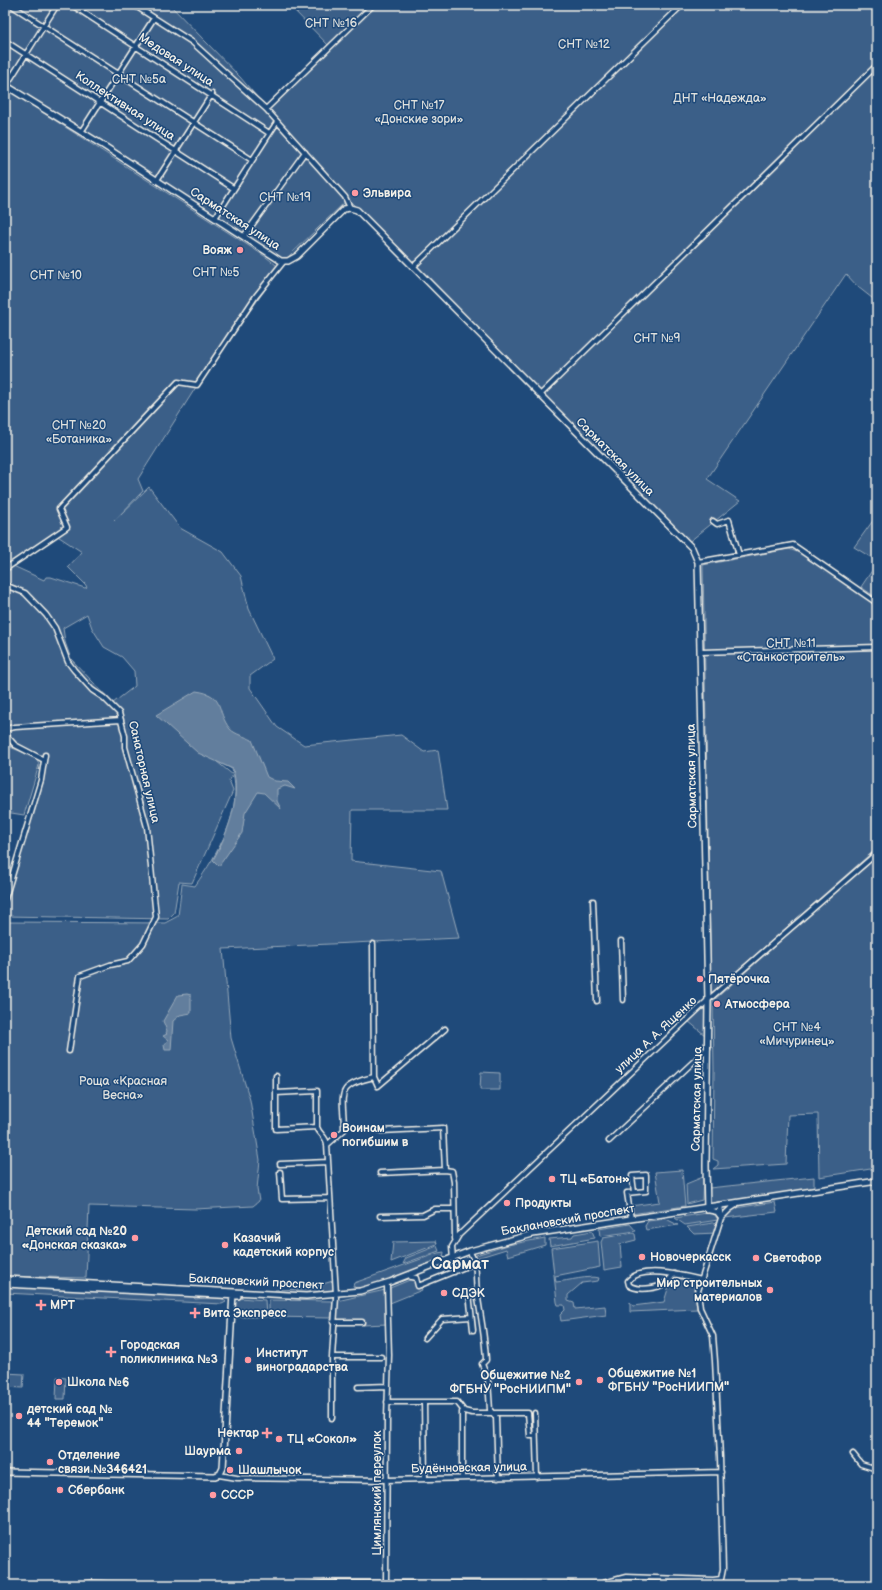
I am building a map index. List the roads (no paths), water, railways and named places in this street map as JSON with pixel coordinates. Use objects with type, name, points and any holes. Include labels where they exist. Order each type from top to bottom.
[{"type":"main road","name":"Сарматская улица","points":[[6,85],[157,180],[277,259],[284,262],[297,256],[341,212],[350,208],[360,212],[540,396],[692,548],[698,562],[708,1000],[707,1208]]},
{"type":"main road","name":"Баклановский проспект","points":[[719,1207],[877,1183]]},
{"type":"main road","name":"Баклановский проспект","points":[[336,1296],[387,1283],[490,1245],[547,1233],[631,1219],[736,1205],[877,1183]]},
{"type":"main road","name":"Баклановский проспект","points":[[5,1284],[233,1294],[306,1299],[360,1294],[411,1277],[452,1259],[547,1233],[707,1208]]},
{"type":"main road","name":"Баклановский проспект","points":[[5,1279],[215,1290],[233,1294]]},
{"type":"main road","points":[[219,1475],[223,1468],[233,1294]]},
{"type":"main road","name":"Будённовская улица","points":[[5,1472],[200,1476],[219,1475]]},
{"type":"street","points":[[11,5],[252,160]]},
{"type":"street","points":[[6,85],[56,5]]},
{"type":"street","name":"Медовая улица","points":[[72,5],[212,94],[268,133]]},
{"type":"street","points":[[134,5],[192,42],[266,109],[345,197],[350,208]]},
{"type":"street","points":[[266,109],[373,5]]},
{"type":"street","points":[[413,267],[682,5]]},
{"type":"street","points":[[81,132],[154,18]]},
{"type":"street","name":"Коллективная улица","points":[[5,41],[233,188]]},
{"type":"street","points":[[540,396],[877,65]]},
{"type":"street","points":[[157,180],[212,94]]},
{"type":"street","points":[[215,218],[268,133],[277,122]]},
{"type":"street","points":[[244,236],[305,152]]},
{"type":"street","points":[[5,569],[66,527],[59,509],[178,382],[197,385],[256,296],[284,262]]},
{"type":"street","points":[[713,521],[718,524],[729,520],[738,555]]},
{"type":"street","points":[[698,562],[793,545],[877,603]]},
{"type":"street","name":"Санаторная улица","points":[[5,585],[25,593],[46,615],[55,628],[68,662],[92,690],[104,698],[119,713],[126,747],[147,827],[156,917],[143,944],[128,961],[103,967],[80,976],[70,1051]]},
{"type":"street","points":[[702,652],[877,647]]},
{"type":"street","points":[[5,729],[15,727],[121,720]]},
{"type":"street","points":[[5,734],[15,745],[44,757],[41,780],[5,899]]},
{"type":"street","name":"улица А. А. Ященко","points":[[455,1239],[708,1000],[877,853]]},
{"type":"street","points":[[592,901],[597,1001]]},
{"type":"street","points":[[621,941],[623,1000]]},
{"type":"street","points":[[373,944],[374,1078],[378,1086],[445,1030]]},
{"type":"street","points":[[609,1141],[708,1048]]},
{"type":"street","points":[[276,1076],[276,1129],[317,1127]]},
{"type":"street","points":[[328,1145],[344,1130],[342,1104],[345,1089],[354,1082],[374,1078]]},
{"type":"street","points":[[276,1093],[316,1091],[317,1127],[319,1132],[326,1139],[328,1145],[336,1296],[333,1322],[332,1418]]},
{"type":"street","points":[[380,1132],[443,1128],[445,1170]]},
{"type":"street","points":[[280,1164],[328,1162]]},
{"type":"street","points":[[380,1173],[452,1171],[455,1239],[452,1247],[452,1259],[454,1272]]},
{"type":"street","points":[[280,1172],[282,1199],[330,1198]]},
{"type":"street","points":[[631,1219],[627,1193],[634,1192],[646,1190],[646,1175],[632,1176],[634,1192]]},
{"type":"street","points":[[306,1585],[600,1584],[626,1576],[721,1579],[723,1569],[721,1472],[712,1336],[698,1302],[698,1291],[721,1218],[730,1208],[736,1205]]},
{"type":"street","points":[[719,1207],[721,1218]]},
{"type":"street","points":[[707,1208],[717,1212],[721,1218]]},
{"type":"street","points":[[380,1216],[423,1215],[435,1209],[454,1209]]},
{"type":"street","points":[[471,1254],[475,1263],[477,1291],[485,1341],[486,1360],[482,1364],[488,1380],[490,1410],[496,1416],[498,1478]]},
{"type":"street","points":[[411,1277],[416,1278],[418,1286],[475,1263]]},
{"type":"street","points":[[674,1274],[666,1283],[660,1286],[634,1288],[629,1285],[628,1281],[634,1276],[660,1272],[674,1274],[702,1280]]},
{"type":"street","name":"Цимлянский переулок","points":[[386,1584],[387,1402],[389,1348],[387,1286]]},
{"type":"street","points":[[473,1330],[469,1293],[477,1291]]},
{"type":"street","points":[[425,1338],[442,1319],[471,1317]]},
{"type":"street","points":[[333,1322],[362,1322]]},
{"type":"street","points":[[332,1357],[381,1357]]},
{"type":"street","points":[[358,1387],[388,1386]]},
{"type":"street","points":[[387,1402],[457,1402],[464,1411],[472,1413],[528,1413],[530,1436],[535,1436]]},
{"type":"street","points":[[424,1402],[425,1479]]},
{"type":"street","points":[[462,1478],[462,1412],[464,1411]]},
{"type":"street","points":[[534,1413],[537,1477]]},
{"type":"street","points":[[853,1454],[861,1464],[877,1469]]},
{"type":"street","name":"Будённовская улица","points":[[219,1475],[237,1478],[387,1480],[721,1472]]},
{"type":"street","points":[[69,1585],[92,1583],[153,1585]]},
{"type":"place","name":"Эльвира","points":[[355,193]]},
{"type":"place","name":"Вояж","points":[[240,250]]},
{"type":"place","name":"Пятёрочка","points":[[700,979]]},
{"type":"place","name":"Атмосфера","points":[[717,1004]]},
{"type":"place","name":"Воинам погибшим в","points":[[334,1135]]},
{"type":"place","name":"ТЦ «Батон»","points":[[552,1179]]},
{"type":"place","name":"Продукты","points":[[507,1203]]},
{"type":"place","name":"Детский сад №20 «Донская сказка»","points":[[135,1238]]},
{"type":"place","name":"Казачий кадетский корпус","points":[[225,1245]]},
{"type":"place","name":"Новочеркасск","points":[[642,1257]]},
{"type":"place","name":"Светофор","points":[[756,1258]]},
{"type":"place","name":"Мир строительных материалов","points":[[770,1290]]},
{"type":"place","name":"СДЭК","points":[[444,1293]]},
{"type":"place","name":"МРТ","points":[[41,1305]]},
{"type":"place","name":"Вита Экспресс","points":[[195,1313]]},
{"type":"place","name":"Городская поликлиника №3","points":[[111,1352]]},
{"type":"place","name":"Институт виноградарства","points":[[248,1360]]},
{"type":"place","name":"Общежитие №1 ФГБНУ \"РосНИИПМ\"","points":[[600,1380]]},
{"type":"place","name":"Школа №6","points":[[59,1382]]},
{"type":"place","name":"Общежитие №2 ФГБНУ \"РосНИИПМ\"","points":[[579,1382]]},
{"type":"place","name":"детский сад № 44 \"Теремок\"","points":[[19,1416]]},
{"type":"place","name":"Нектар","points":[[267,1433]]},
{"type":"place","name":"ТЦ «Сокол»","points":[[279,1439]]},
{"type":"place","name":"Шаурма","points":[[239,1451]]},
{"type":"place","name":"Отделение связи №346421","points":[[50,1462]]},
{"type":"place","name":"Шашлычок","points":[[230,1470]]},
{"type":"place","name":"Сбербанк","points":[[60,1490]]},
{"type":"place","name":"СССР","points":[[213,1495]]},
{"type":"district","name":"Сармат","points":[[460,1264]]},
{"type":"park label","name":"СНТ №16","points":[[331,23]]},
{"type":"park label","name":"СНТ №12","points":[[584,44]]},
{"type":"park label","name":"СНТ №5а","points":[[139,79]]},
{"type":"park label","name":"ДНТ «Надежда»","points":[[720,98]]},
{"type":"park label","name":"СНТ №17 «Донские зори»","points":[[419,112]]},
{"type":"park label","name":"СНТ №19","points":[[285,197]]},
{"type":"park label","name":"СНТ №5","points":[[216,272]]},
{"type":"park label","name":"СНТ №10","points":[[56,275]]},
{"type":"park label","name":"СНТ №9","points":[[657,338]]},
{"type":"park label","name":"СНТ №20 «Ботаника»","points":[[79,432]]},
{"type":"park label","name":"СНТ №11 «Станкостроитель»","points":[[791,650]]},
{"type":"park label","name":"СНТ №4 «Мичуринец»","points":[[797,1034]]},
{"type":"park label","name":"Роща «Красная Весна»","points":[[123,1088]]}]
